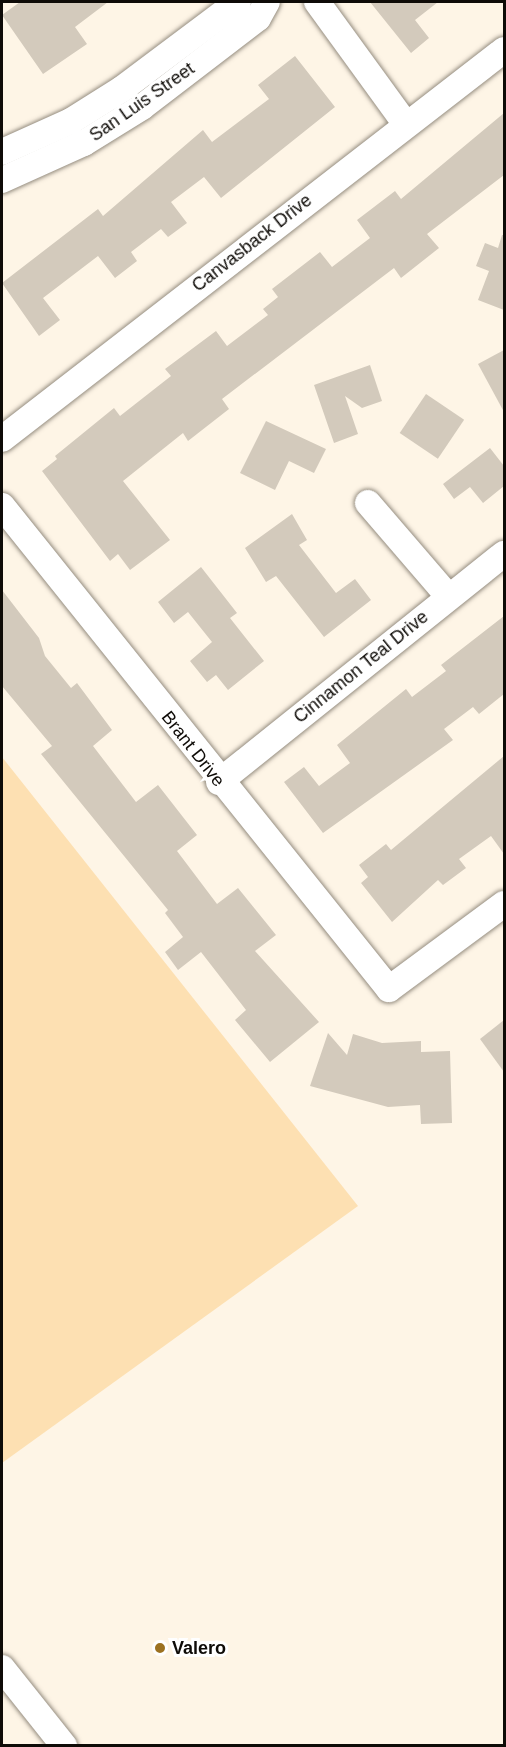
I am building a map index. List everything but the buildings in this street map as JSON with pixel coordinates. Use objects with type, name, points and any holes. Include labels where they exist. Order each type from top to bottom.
[{"type":"street","name":"San Luis Street","points":[[2,152],[71,121],[122,89],[238,2]]},
{"type":"street","name":"San Luis Street","points":[[2,180],[84,143],[142,107],[258,18],[267,2]]},
{"type":"street","points":[[317,2],[405,123]]},
{"type":"street","name":"Canvasback Drive","points":[[2,440],[405,123],[504,50]]},
{"type":"street","points":[[368,503],[448,596]]},
{"type":"street","name":"Brant Drive","points":[[2,506],[219,782],[389,989],[504,904]]},
{"type":"street","name":"Cinnamon Teal Drive","points":[[219,782],[448,596],[504,554]]},
{"type":"street","points":[[2,1668],[64,1746]]},
{"type":"shaded area","points":[[2,757],[358,1206],[2,1463]]},
{"type":"place","name":"Valero","points":[[160,1648]]}]
